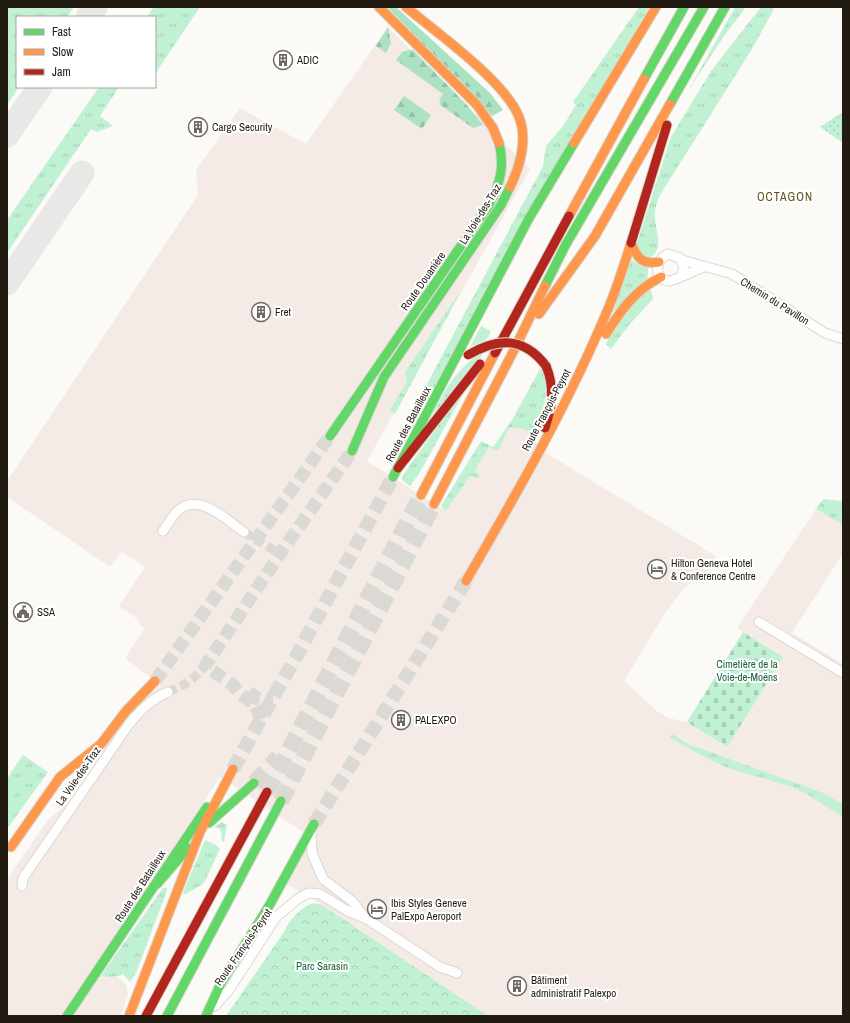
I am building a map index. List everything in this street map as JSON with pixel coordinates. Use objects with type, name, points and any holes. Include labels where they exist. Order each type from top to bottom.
[{"type":"main road","name":"Route Douanière","points":[[330,436],[480,219],[494,195],[502,175],[503,157],[498,138],[488,120],[469,98],[379,7]]},
{"type":"main road","name":"La Voie-des-Traz","points":[[352,451],[384,377],[501,205],[517,172],[523,148],[519,117],[504,93],[470,61],[406,7]]},
{"type":"main road","points":[[444,382],[528,220],[656,7]]},
{"type":"main road","points":[[421,495],[516,312],[683,7]]},
{"type":"main road","points":[[434,504],[519,341],[565,246],[704,7]]},
{"type":"main road","points":[[519,341],[595,236],[678,93],[725,7]]},
{"type":"main road","name":"Route François-Peyrot","points":[[466,581],[554,425],[609,308],[678,93]]},
{"type":"main road","points":[[631,243],[640,260],[647,264],[658,262]]},
{"type":"main road","points":[[575,383],[626,303],[644,286],[661,277]]},
{"type":"main road","points":[[398,468],[473,374],[516,312]]},
{"type":"main road","points":[[444,382],[468,355],[488,344],[512,342],[529,348],[546,366],[551,381],[552,404],[537,453]]},
{"type":"main road","name":"Route des Batailleux","points":[[393,477],[444,382]]},
{"type":"main road","points":[[11,847],[60,777],[101,744],[126,712],[155,681]]},
{"type":"main road","name":"Route des Batailleux","points":[[67,1016],[233,769],[200,832]]},
{"type":"main road","points":[[157,884],[200,832],[254,783]]},
{"type":"main road","points":[[146,1016],[267,792]]},
{"type":"main road","points":[[167,1016],[281,801]]},
{"type":"main road","name":"Route François-Peyrot","points":[[207,1015],[221,983],[268,906],[313,826]]},
{"type":"main road","points":[[129,1016],[200,832]]},
{"type":"street","points":[[682,276],[684,268],[682,260],[677,256],[668,254],[658,262],[657,270],[661,277],[670,281],[676,280],[705,267]]},
{"type":"street","name":"Chemin du Pavillon","points":[[682,260],[732,274],[825,333],[843,339]]},
{"type":"street","points":[[163,531],[177,512],[184,506],[192,503],[207,507],[244,532]]},
{"type":"street","points":[[759,622],[843,673]]},
{"type":"street","name":"La Voie-des-Traz","points":[[22,886],[23,878],[129,724],[147,704],[155,698],[168,692]]},
{"type":"street","name":"Route François-Peyrot","points":[[313,826],[312,853],[323,879],[352,901],[367,919]]},
{"type":"street","name":"Route François-Peyrot","points":[[207,1015],[229,990],[276,917],[303,895],[314,892],[346,910],[367,919],[440,967],[457,973]]},
{"type":"shaded area","points":[[388,27],[530,169],[367,461],[446,511],[471,475],[480,475],[474,470],[489,447],[498,451],[509,428],[520,427],[529,432],[546,453],[716,556],[705,574],[684,588],[665,613],[624,681],[657,711],[668,718],[687,722],[726,747],[783,657],[737,628],[816,509],[843,525],[843,553],[792,633],[843,664],[843,1016],[488,1016],[322,905],[287,884],[312,838],[220,777],[90,973],[101,978],[116,976],[126,984],[128,994],[121,1016],[7,1016],[7,879],[48,820],[69,802],[124,721],[155,681],[125,658],[144,629],[135,617],[119,606],[145,567],[122,552],[110,567],[7,497],[7,481],[198,195],[196,170],[240,108],[306,144]]},
{"type":"green space","points":[[7,7],[74,7],[68,16],[16,16],[16,88],[18,88],[7,105]]},
{"type":"green space","points":[[154,7],[200,7],[156,73],[156,16],[148,16]]},
{"type":"green space","points":[[387,7],[396,7],[490,93],[503,110],[492,116]]},
{"type":"green space","points":[[639,7],[649,7],[392,465],[386,461],[543,166],[546,146],[563,126],[576,105],[573,102]]},
{"type":"green space","points":[[735,7],[746,7],[724,36],[688,91]]},
{"type":"green space","points":[[761,7],[771,7],[774,9],[752,49],[659,197],[655,214],[658,240],[657,251],[647,259],[636,246],[671,137],[711,71]]},
{"type":"green space","points":[[388,27],[391,43],[386,53],[376,46]]},
{"type":"green space","points":[[413,50],[467,105],[483,125],[473,128],[439,104],[441,101],[439,100],[443,94],[396,60],[402,52]]},
{"type":"green space","points":[[98,88],[118,88],[100,116],[113,126],[97,132],[91,129],[7,253],[7,220]]},
{"type":"green space","points":[[404,96],[431,115],[422,129],[394,110]]},
{"type":"green space","points":[[841,113],[843,115],[843,143],[820,127]]},
{"type":"green space","points":[[631,260],[648,268],[648,280],[613,313]]},
{"type":"green space","points":[[651,290],[653,299],[629,325],[611,349],[606,344],[617,321],[633,298]]},
{"type":"green space","points":[[460,292],[395,414],[390,410],[407,382],[405,372]]},
{"type":"green space","points":[[481,326],[491,331],[487,339],[470,347]]},
{"type":"green space","points":[[485,350],[477,363],[431,417],[447,388],[459,372],[466,364]]},
{"type":"green space","points":[[541,367],[548,381],[540,429],[534,440],[527,431],[518,428],[509,428],[498,451],[489,447],[475,470],[480,475],[477,479],[471,475],[446,511],[441,506],[481,441],[493,447],[512,420]]},
{"type":"green space","points":[[467,387],[419,474],[410,486],[401,479],[411,463]]},
{"type":"green space","points":[[823,499],[843,501],[843,525],[816,509]]},
{"type":"green space","name":"Cimetière de la Voie-de-Moëns","points":[[743,632],[783,657],[727,747],[687,722]]},
{"type":"green space","points":[[672,734],[688,744],[823,793],[843,804],[843,817],[807,794],[789,786],[731,769],[708,759],[669,737]]},
{"type":"green space","points":[[23,755],[48,772],[7,829],[7,778]]},
{"type":"green space","points":[[222,822],[227,825],[224,842],[221,840],[222,834],[220,829],[214,827]]},
{"type":"green space","points":[[205,840],[216,845],[220,849],[205,881],[186,894],[183,893]]},
{"type":"green space","points":[[163,888],[167,888],[167,891],[136,973],[130,982],[123,974],[100,977]]},
{"type":"green space","name":"Parc Sarasin","points":[[314,903],[322,905],[488,1016],[226,1016],[292,919],[305,907]]},
{"type":"green space","points":[[322,1004],[331,1016],[307,1016]]},
{"type":"green space","points":[[365,1004],[374,1016],[349,1016]]},
{"type":"taxiway","points":[[89,16],[95,7]]},
{"type":"taxiway","points":[[7,135],[39,88]]},
{"type":"taxiway","points":[[7,283],[82,173]]},
{"type":"tunnel","points":[[155,681],[330,436]]},
{"type":"tunnel","points":[[261,719],[256,706],[239,693],[233,685],[205,666],[280,554],[352,451]]},
{"type":"tunnel","points":[[233,769],[297,655],[393,477]]},
{"type":"tunnel","points":[[267,792],[421,495]]},
{"type":"tunnel","points":[[281,801],[434,504]]},
{"type":"tunnel","points":[[244,532],[280,554]]},
{"type":"tunnel","points":[[314,824],[466,581]]},
{"type":"tunnel","points":[[168,692],[188,682],[205,666]]},
{"type":"tunnel","points":[[249,692],[258,699],[273,700]]},
{"type":"tunnel","points":[[254,783],[278,757]]},
{"type":"traffic: fast","points":[[644,79],[684,7]]},
{"type":"traffic: fast","points":[[545,286],[565,246],[704,7]]},
{"type":"traffic: fast","points":[[670,104],[725,7]]},
{"type":"traffic: fast","points":[[330,436],[489,205],[499,182],[502,159],[499,143]]},
{"type":"traffic: fast","points":[[393,477],[528,220],[574,143]]},
{"type":"traffic: fast","points":[[352,451],[384,377],[501,205],[510,187]]},
{"type":"traffic: fast","points":[[209,823],[254,783]]},
{"type":"traffic: fast","points":[[167,1016],[281,801]]},
{"type":"traffic: fast","points":[[67,1016],[207,807]]},
{"type":"traffic: fast","points":[[206,1016],[221,983],[269,906],[314,824]]},
{"type":"traffic: fast","points":[[157,884],[188,848]]},
{"type":"traffic: slow","points":[[379,7],[477,105],[493,128],[499,143]]},
{"type":"traffic: slow","points":[[406,7],[469,58],[500,88],[511,103],[522,126],[523,144],[520,162],[510,187]]},
{"type":"traffic: slow","points":[[574,143],[656,7]]},
{"type":"traffic: slow","points":[[569,216],[644,79]]},
{"type":"traffic: slow","points":[[539,314],[595,236],[670,104]]},
{"type":"traffic: slow","points":[[631,243],[641,259],[653,263],[659,262]]},
{"type":"traffic: slow","points":[[466,581],[542,447],[577,379],[611,301],[631,243]]},
{"type":"traffic: slow","points":[[606,334],[629,301],[636,294],[661,277]]},
{"type":"traffic: slow","points":[[434,504],[513,352],[545,286]]},
{"type":"traffic: slow","points":[[421,495],[495,353]]},
{"type":"traffic: slow","points":[[11,847],[60,777],[101,744],[126,711],[155,681]]},
{"type":"traffic: slow","points":[[129,1016],[200,832],[233,769]]},
{"type":"traffic: jam","points":[[631,243],[667,125]]},
{"type":"traffic: jam","points":[[495,353],[569,216]]},
{"type":"traffic: jam","points":[[468,355],[490,345],[510,343],[520,345],[529,350],[538,356],[546,366]]},
{"type":"traffic: jam","points":[[398,468],[480,364]]},
{"type":"traffic: jam","points":[[545,428],[552,397],[551,382],[546,366]]},
{"type":"traffic: jam","points":[[146,1016],[267,792]]},
{"type":"place","name":"ADIC","points":[[283,60]]},
{"type":"place","name":"Cargo Security","points":[[198,127]]},
{"type":"place","name":"Fret","points":[[261,312]]},
{"type":"place","name":"Hilton Geneva Hotel & Conference Centre","points":[[657,569]]},
{"type":"place","name":"SSA","points":[[23,612]]},
{"type":"place","name":"PALEXPO","points":[[401,720]]},
{"type":"place","name":"Ibis Styles Geneve PalExpo Aeroport","points":[[377,909]]},
{"type":"place","name":"Bâtiment administratif Palexpo","points":[[517,986]]},
{"type":"district","name":"OCTAGON","points":[[785,197]]}]
